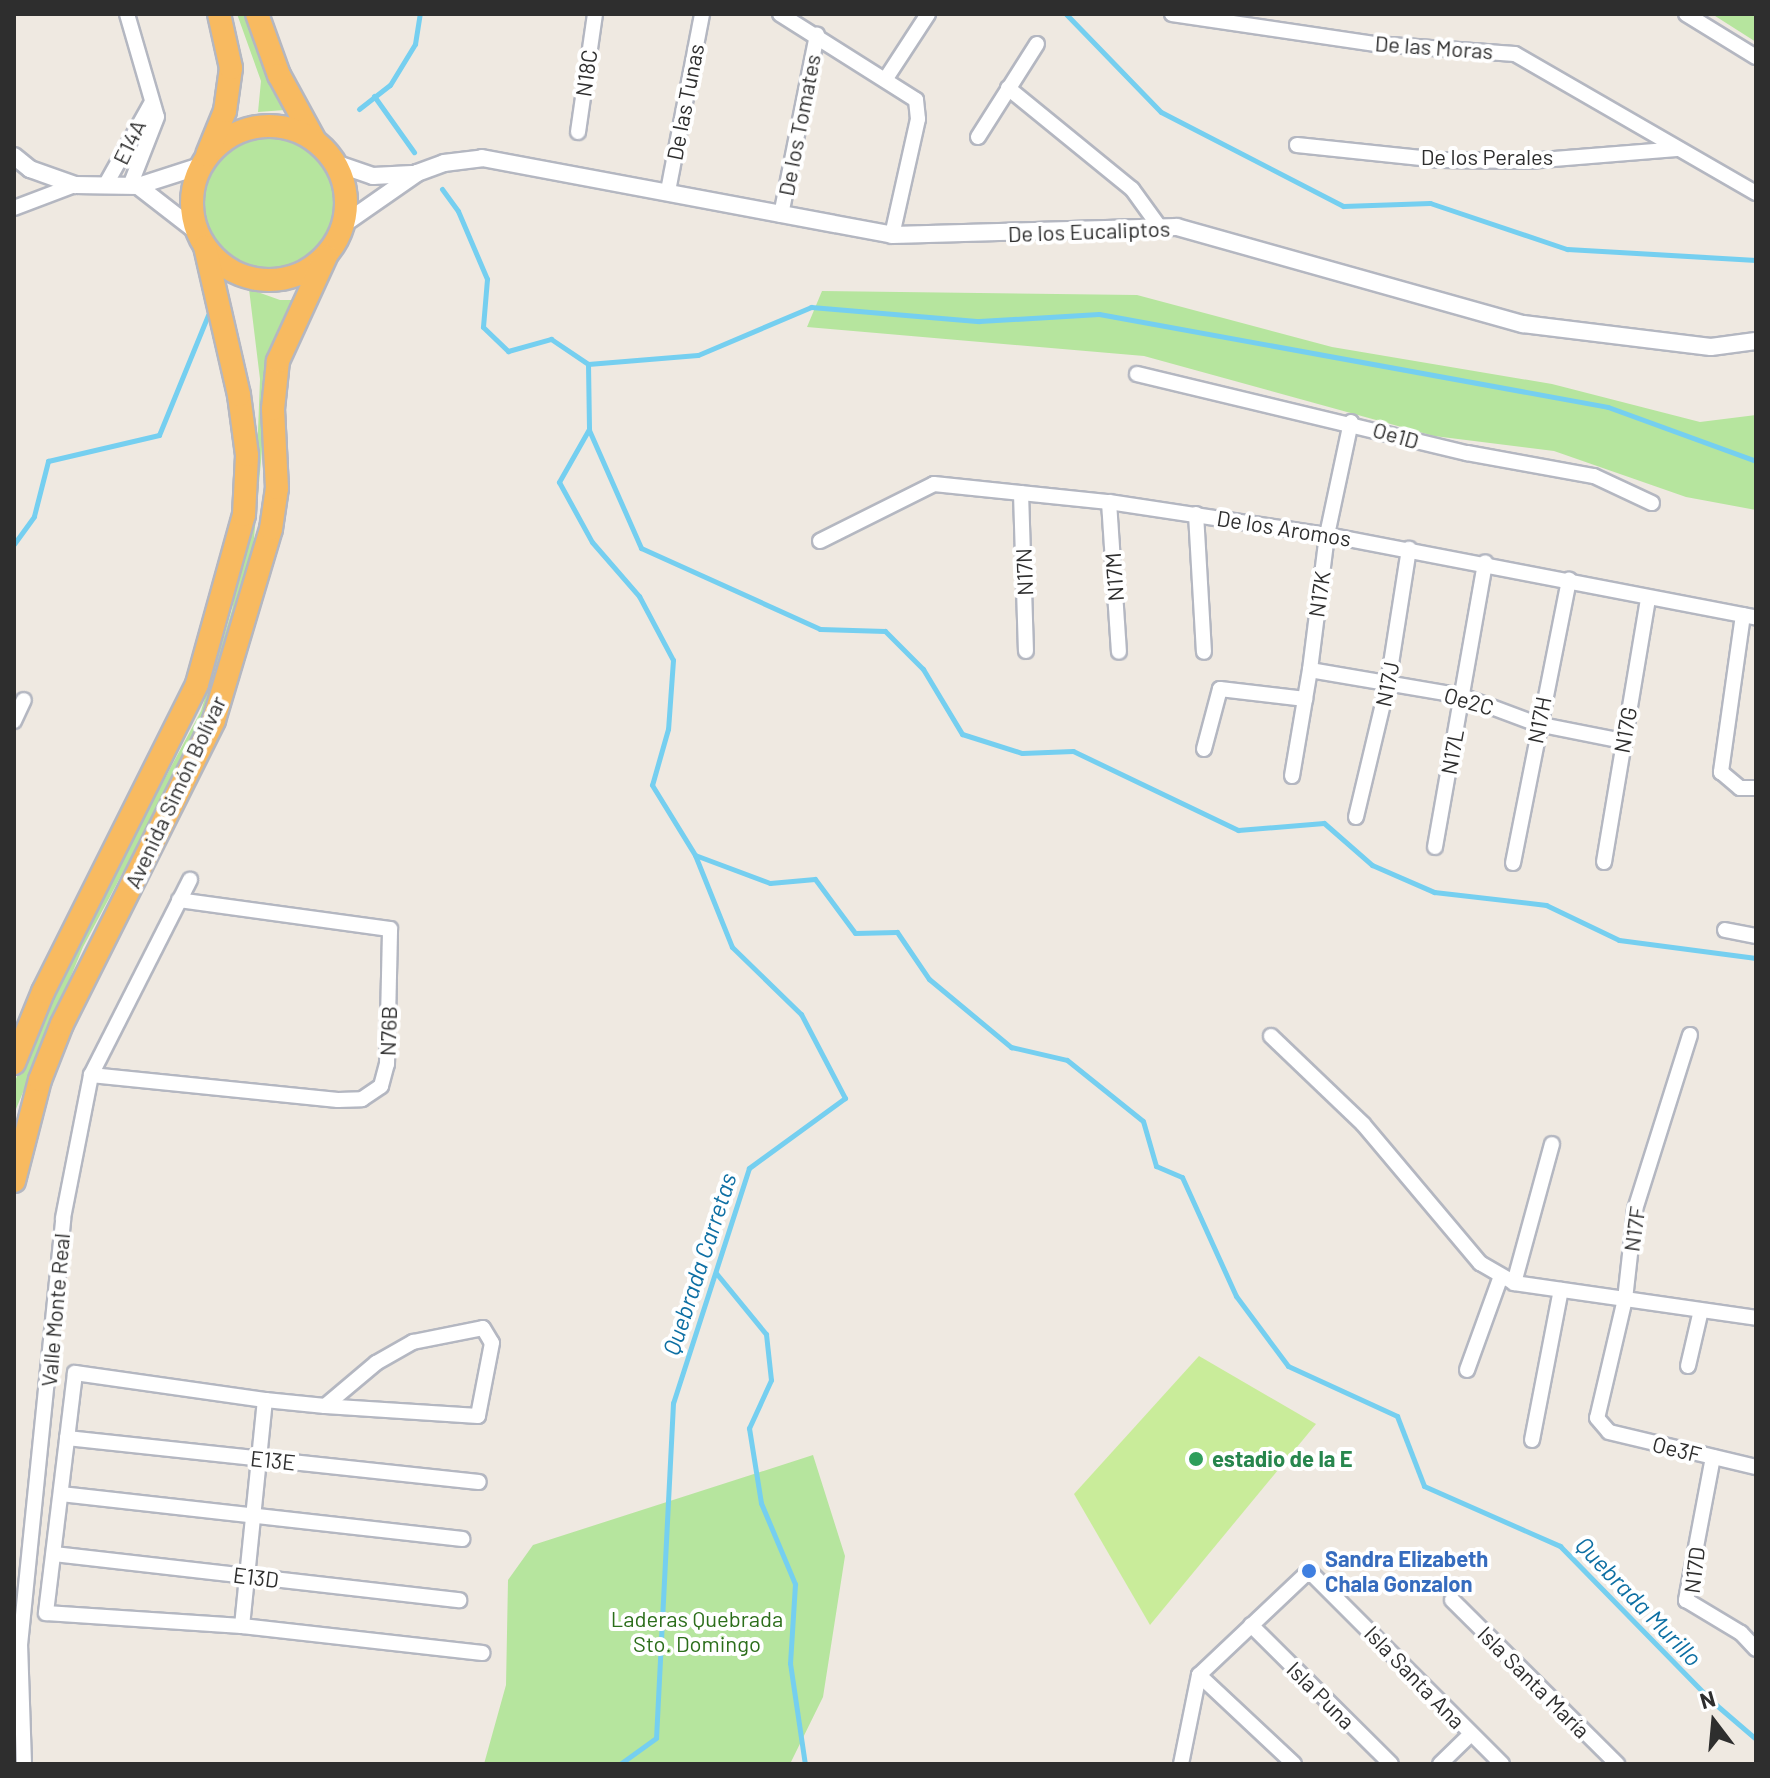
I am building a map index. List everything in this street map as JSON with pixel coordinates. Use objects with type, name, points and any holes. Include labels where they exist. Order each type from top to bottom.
[{"type":"highway","name":"Avenida Simón Bolívar","points":[[14,1063],[43,992],[197,684],[244,515],[247,455],[241,410],[192,194],[225,111],[231,68],[219,14]]},
{"type":"highway","points":[[257,14],[279,75],[315,141],[335,163],[346,192],[344,224]]},
{"type":"highway","points":[[202,164],[244,131],[293,130],[315,141]]},
{"type":"highway","name":"Avenida Simón Bolívar","points":[[14,1181],[40,1080],[62,1024],[214,720],[271,529],[277,488],[273,409],[278,361],[344,224]]},
{"type":"highway","points":[[201,239],[221,264],[263,280],[308,270],[326,256]]},
{"type":"street","name":"E14A","points":[[106,184],[152,102],[152,86],[127,14]]},
{"type":"street","name":"N18C","points":[[578,132],[595,14]]},
{"type":"street","name":"De las Tunas","points":[[668,191],[702,14]]},
{"type":"street","points":[[780,14],[911,94],[918,105],[892,235]]},
{"type":"street","points":[[885,80],[928,14]]},
{"type":"street","name":"De las Moras","points":[[1172,14],[1245,19],[1376,44],[1515,54],[1756,193]]},
{"type":"street","points":[[1686,14],[1756,57]]},
{"type":"street","name":"De los Tomates","points":[[781,215],[817,35]]},
{"type":"street","points":[[978,137],[1037,44]]},
{"type":"street","points":[[1008,88],[1132,189],[1158,225]]},
{"type":"street","name":"E14A","points":[[134,186],[155,130],[157,110],[152,102]]},
{"type":"street","name":"De los Perales","points":[[1297,145],[1470,160],[1678,149]]},
{"type":"street","points":[[14,156],[30,169],[75,185]]},
{"type":"street","name":"De los Eucaliptos","points":[[344,224],[417,173],[444,163],[482,158],[892,235],[1158,225],[1523,324],[1711,347],[1756,341]]},
{"type":"street","name":"De los Eucaliptos","points":[[335,163],[373,176],[417,173]]},
{"type":"street","points":[[14,208],[75,185],[134,186],[202,164]]},
{"type":"street","points":[[134,186],[201,239]]},
{"type":"street","name":"Oe1D","points":[[1137,374],[1351,422],[1467,453],[1594,476],[1652,503]]},
{"type":"street","name":"N17K","points":[[1292,776],[1311,671],[1327,535],[1351,422]]},
{"type":"street","name":"De los Aromos","points":[[820,541],[934,484],[1109,502],[1327,535],[1485,562],[1749,617]]},
{"type":"street","name":"N17N","points":[[1021,493],[1026,651]]},
{"type":"street","name":"N17M","points":[[1109,502],[1119,652]]},
{"type":"street","points":[[1196,514],[1204,652]]},
{"type":"street","name":"N17J","points":[[1356,817],[1388,683],[1409,549]]},
{"type":"street","name":"N17L","points":[[1435,847],[1485,562]]},
{"type":"street","name":"N17H","points":[[1513,863],[1537,724],[1569,579]]},
{"type":"street","name":"N17G","points":[[1604,862],[1648,598]]},
{"type":"street","points":[[1749,617],[1721,772],[1740,788],[1756,788]]},
{"type":"street","name":"Oe2C","points":[[1311,671],[1462,696],[1537,724],[1623,741]]},
{"type":"street","points":[[1204,749],[1220,689],[1305,699]]},
{"type":"street","points":[[14,721],[24,700]]},
{"type":"street","name":"Valle Monte Real","points":[[24,1764],[20,1645],[63,1218],[91,1075],[190,880]]},
{"type":"street","name":"N76B","points":[[91,1075],[338,1100],[362,1099],[381,1086],[387,1064],[390,929],[179,900]]},
{"type":"street","points":[[1725,930],[1756,936]]},
{"type":"street","name":"N17F","points":[[1600,1427],[1597,1418],[1625,1299],[1635,1209],[1690,1035]]},
{"type":"street","points":[[1271,1036],[1363,1124],[1480,1263],[1507,1280],[1756,1318]]},
{"type":"street","points":[[1467,1370],[1507,1280],[1552,1144]]},
{"type":"street","points":[[1532,1440],[1561,1290]]},
{"type":"street","points":[[1688,1366],[1701,1310]]},
{"type":"street","points":[[325,1406],[376,1363],[413,1342],[469,1328],[483,1328],[492,1343],[478,1416],[325,1406],[265,1400],[75,1373],[46,1613],[242,1626],[482,1653]]},
{"type":"street","points":[[242,1626],[265,1400]]},
{"type":"street","name":"Oe3F","points":[[1600,1427],[1756,1467]]},
{"type":"street","name":"E13E","points":[[67,1438],[479,1482]]},
{"type":"street","name":"N17D","points":[[1713,1457],[1686,1600],[1741,1633],[1756,1649]]},
{"type":"street","points":[[39,1474],[63,1479]]},
{"type":"street","points":[[36,1502],[60,1500],[253,1516],[462,1539]]},
{"type":"street","name":"E13D","points":[[54,1554],[459,1600]]},
{"type":"street","name":"Isla Santa Ana","points":[[1251,1625],[1309,1571],[1502,1764]]},
{"type":"street","name":"Isla Santa María","points":[[1452,1600],[1617,1764]]},
{"type":"street","points":[[1181,1764],[1199,1675],[1251,1625]]},
{"type":"street","name":"Isla Puna","points":[[1251,1625],[1391,1764]]},
{"type":"street","points":[[1199,1675],[1294,1764]]},
{"type":"street","points":[[1440,1764],[1471,1734]]},
{"type":"green space","points":[[237,14],[247,14],[298,109],[258,112],[261,81]]},
{"type":"green space","points":[[1712,14],[1756,16],[1756,42]]},
{"type":"green space","points":[[272,133],[298,138],[321,153],[336,176],[341,202],[336,228],[321,251],[298,266],[272,271],[246,266],[223,251],[208,228],[203,202],[208,176],[223,153],[246,138]]},
{"type":"green space","points":[[249,289],[280,300],[302,300],[264,428],[252,560],[207,715],[83,947],[14,1114],[14,1084],[50,992],[201,711],[232,610],[257,457],[260,379]]},
{"type":"green space","points":[[822,291],[1137,295],[1332,347],[1552,384],[1700,422],[1756,415],[1756,510],[1686,497],[1554,451],[1434,436],[1144,356],[807,327]]},
{"type":"green space","name":"estadio de la E","points":[[1199,1356],[1316,1424],[1150,1625],[1074,1494]]},
{"type":"green space","name":"Laderas Quebrada Sto. Domingo","points":[[813,1455],[845,1556],[823,1697],[790,1764],[484,1764],[506,1685],[508,1580],[533,1545]]},
{"type":"waterway","points":[[359,109],[390,85],[415,44],[420,14]]},
{"type":"waterway","points":[[1066,14],[1161,112],[1343,206],[1430,203],[1567,249],[1756,260]]},
{"type":"waterway","name":"Quebrada Carretas","points":[[374,96],[414,152]]},
{"type":"waterway","name":"Quebrada Carretas","points":[[442,189],[458,211],[487,279],[483,327],[508,351],[551,339],[588,364],[589,429],[559,482],[592,542],[639,596],[673,660],[668,729],[652,785],[695,855],[732,947],[801,1014],[845,1098],[749,1168],[673,1403],[656,1738],[620,1764]]},
{"type":"waterway","points":[[588,364],[698,355],[811,307],[979,321],[1099,314],[1608,407],[1756,461]]},
{"type":"waterway","points":[[14,544],[34,516],[48,461],[159,435],[208,315]]},
{"type":"waterway","points":[[589,430],[641,548],[820,629],[885,631],[923,669],[962,734],[1022,753],[1073,751],[1238,830],[1324,823],[1372,865],[1434,892],[1546,905],[1619,940],[1756,958]]},
{"type":"waterway","name":"Quebrada Murillo","points":[[695,855],[770,883],[815,879],[855,933],[897,932],[929,979],[1011,1047],[1067,1060],[1143,1121],[1156,1166],[1182,1177],[1236,1296],[1288,1366],[1397,1416],[1424,1486],[1560,1546],[1714,1703],[1756,1739]]},
{"type":"waterway","points":[[716,1273],[766,1334],[771,1380],[749,1428],[761,1503],[795,1584],[790,1663],[805,1764]]},
{"type":"place","name":"estadio de la E","points":[[1196,1459]]},
{"type":"place","name":"Sandra Elizabeth Chala Gonzalon","points":[[1309,1571]]}]
